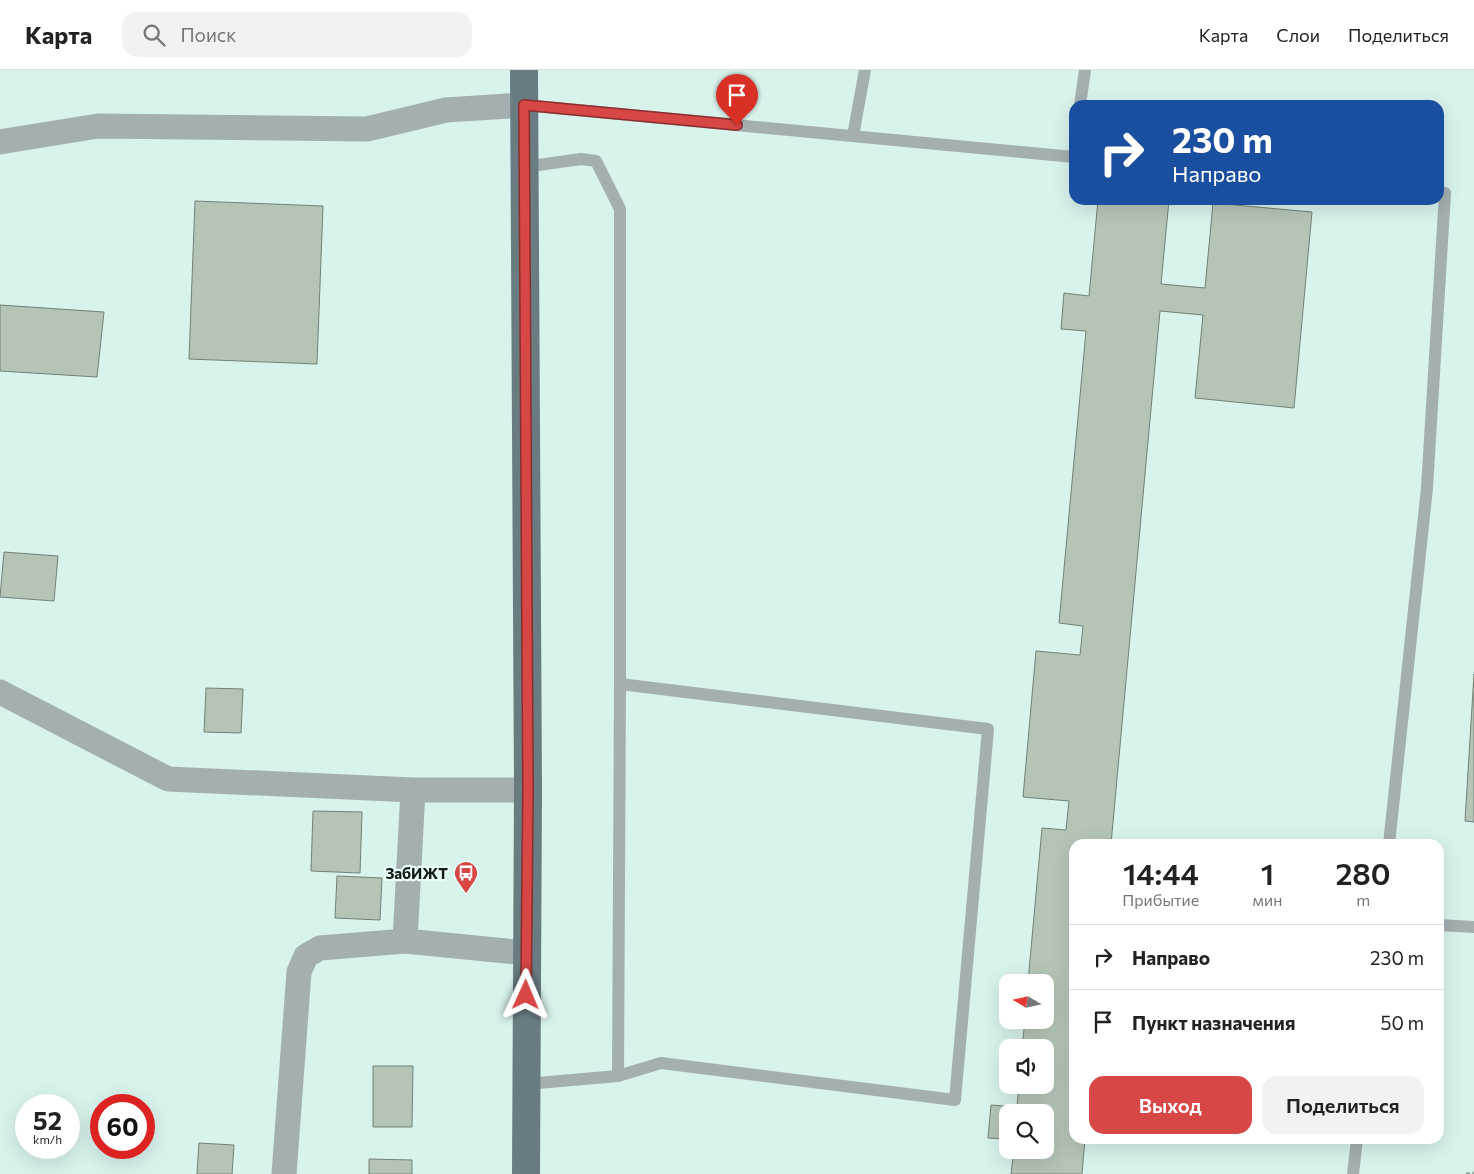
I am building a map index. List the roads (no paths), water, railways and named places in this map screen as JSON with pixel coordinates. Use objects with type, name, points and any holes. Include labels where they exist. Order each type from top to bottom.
[{"type":"main road","points":[[524,70],[528,790],[526,1174]]},
{"type":"street","points":[[0,142],[98,126],[367,129],[446,110],[524,105]]},
{"type":"street","points":[[0,692],[168,779],[413,790],[528,790]]},
{"type":"street","points":[[405,941],[413,790]]},
{"type":"street","points":[[284,1174],[299,972],[306,956],[320,948],[405,941],[526,953]]},
{"type":"lane","points":[[853,136],[865,70]]},
{"type":"lane","points":[[1081,100],[1084,70]]},
{"type":"lane","points":[[524,105],[853,136],[1069,154]]},
{"type":"lane","points":[[524,167],[581,159],[596,161],[620,209],[618,1076]]},
{"type":"lane","points":[[1390,839],[1427,488],[1444,193]]},
{"type":"lane","points":[[526,1084],[618,1076],[661,1063],[955,1100],[988,729],[620,684]]},
{"type":"lane","points":[[1444,925],[1474,927]]},
{"type":"lane","points":[[1353,1174],[1356,1144]]},
{"type":"place","name":"ЗабИЖТ","points":[[466,894]]}]
